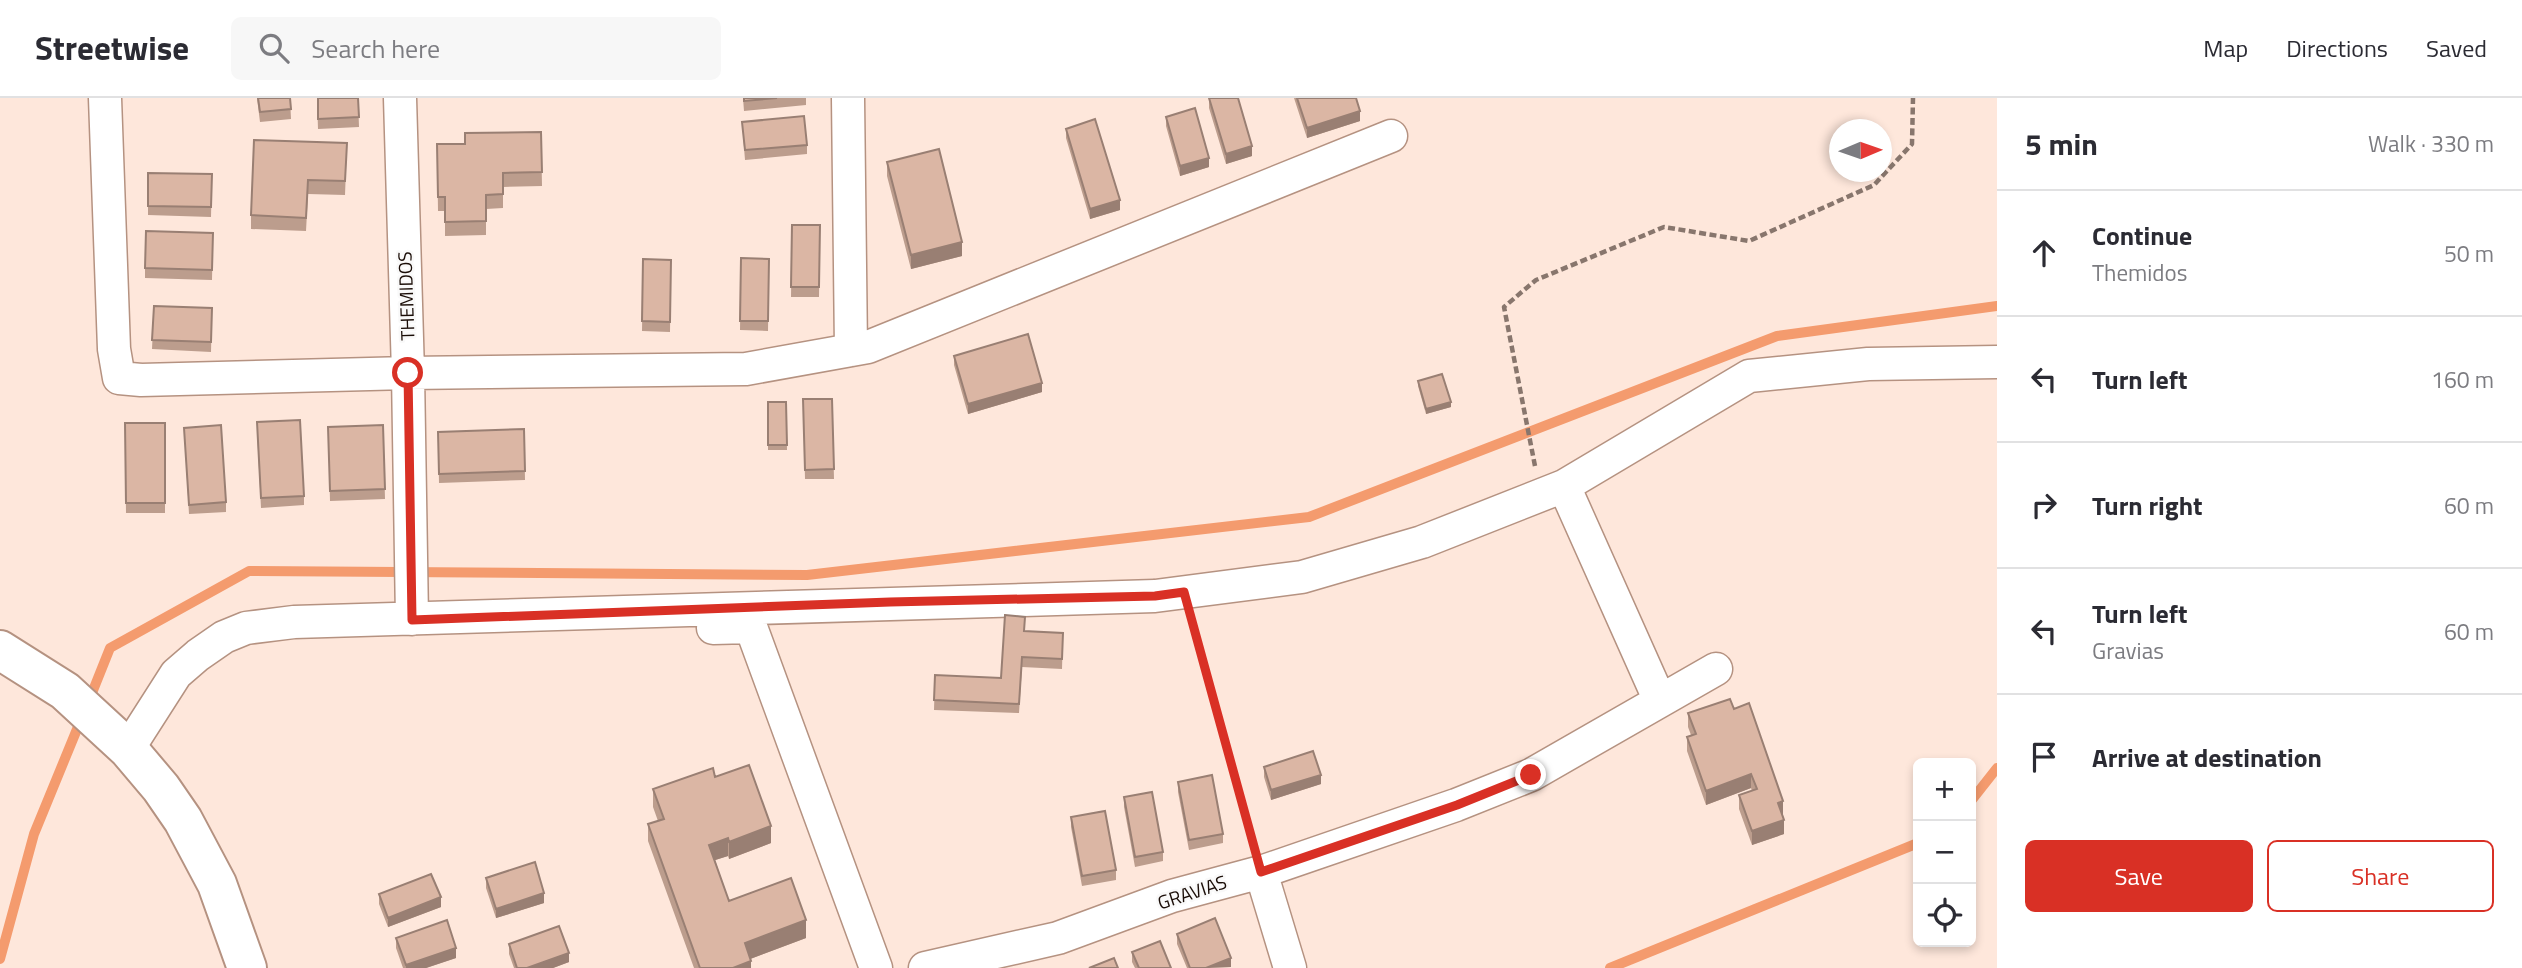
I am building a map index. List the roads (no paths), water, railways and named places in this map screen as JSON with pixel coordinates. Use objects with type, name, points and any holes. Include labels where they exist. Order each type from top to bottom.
[{"type":"main road","points":[[0,650],[65,691],[115,736],[161,788],[202,852],[232,921],[247,968]]},
{"type":"street","points":[[105,98],[114,349],[119,378],[141,380],[408,373],[746,369],[868,347],[1391,136]]},
{"type":"street","name":"THEMIDOS","points":[[400,98],[412,608]]},
{"type":"street","points":[[848,98],[851,350]]},
{"type":"street","points":[[115,736],[198,655],[224,637],[246,628],[271,623],[412,608],[1155,596],[1302,577],[1422,542],[1564,486],[1749,376],[1868,364],[1997,362]]},
{"type":"street","points":[[1564,486],[1660,701]]},
{"type":"street","points":[[529,632],[751,627],[876,968]]},
{"type":"street","name":"GRAVIAS","points":[[925,968],[1058,938],[1172,897],[1261,872],[1457,805],[1531,775],[1716,669]]},
{"type":"street","points":[[1261,872],[1290,968]]},
{"type":"waterway","points":[[88,703],[110,648],[249,571],[807,575],[1309,517],[1777,336],[1997,306]]},
{"type":"waterway","points":[[0,959],[34,834],[82,717]]},
{"type":"waterway","points":[[1976,795],[1997,768]]},
{"type":"waterway","points":[[1610,968],[1913,845]]}]
